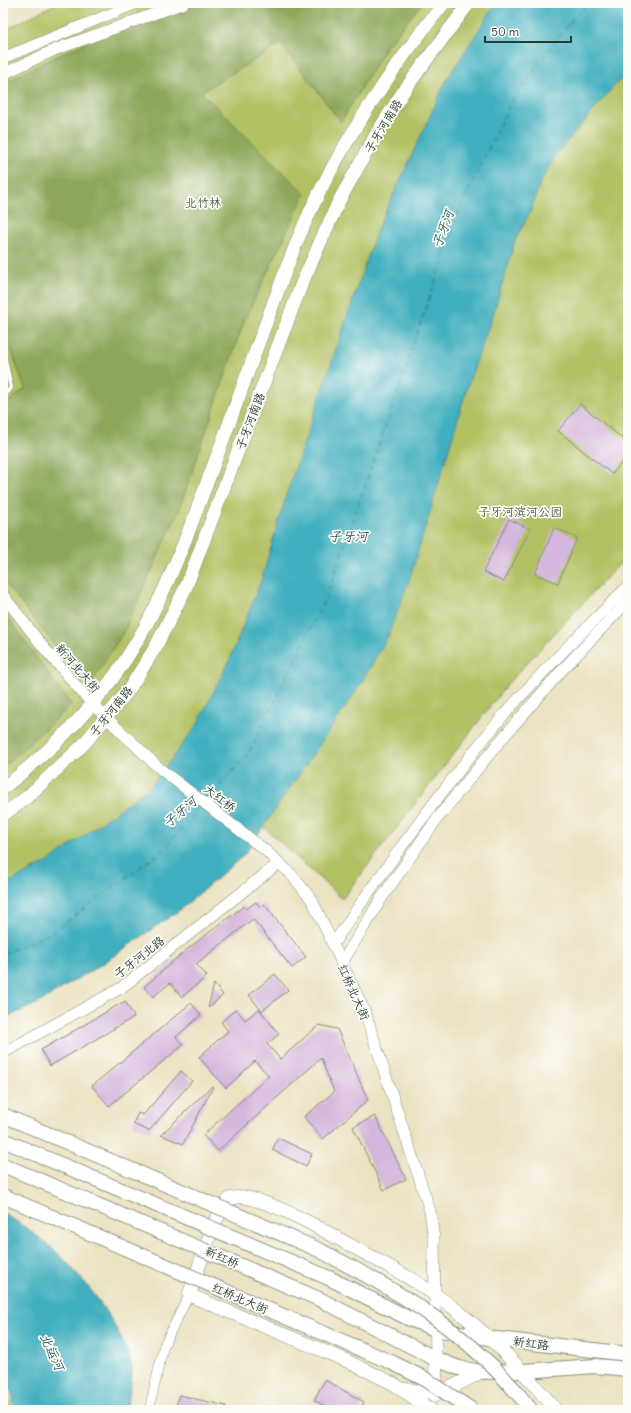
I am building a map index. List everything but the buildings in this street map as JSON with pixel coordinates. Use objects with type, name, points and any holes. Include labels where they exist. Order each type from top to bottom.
[{"type":"main road","name":"子牙河南路","points":[[3,788],[53,744],[92,704],[107,685],[133,646],[153,612],[182,550],[294,248],[317,198],[374,97],[444,3]]},
{"type":"main road","name":"子牙河南路","points":[[3,815],[60,768],[106,719],[123,698],[155,648],[186,587],[302,282],[338,202],[377,133],[403,92],[469,3]]},
{"type":"main road","points":[[107,685],[104,691],[108,699],[114,702],[123,698]]},
{"type":"main road","points":[[3,1115],[317,1249],[366,1274],[409,1299],[450,1328],[488,1362],[531,1410]]},
{"type":"main road","name":"新红桥","points":[[3,1140],[329,1278],[410,1319],[435,1329]]},
{"type":"main road","name":"新红桥","points":[[3,1165],[319,1300],[436,1359]]},
{"type":"main road","name":"红桥北大街","points":[[3,1196],[393,1363],[425,1379],[472,1410]]},
{"type":"main road","points":[[481,1372],[454,1386],[434,1393],[413,1391],[394,1384],[343,1359],[189,1295],[214,1223],[229,1199],[242,1197],[300,1218],[387,1265],[435,1294],[490,1338],[524,1372],[556,1410]]},
{"type":"main road","name":"新红路","points":[[435,1329],[490,1338],[628,1354]]},
{"type":"main road","points":[[436,1359],[434,1393],[440,1410]]},
{"type":"main road","name":"新红路","points":[[436,1359],[459,1368],[481,1372],[524,1372],[596,1366],[628,1369]]},
{"type":"main road","points":[[394,1384],[431,1410]]},
{"type":"street","points":[[3,58],[137,3]]},
{"type":"street","points":[[3,74],[54,50],[184,3]]},
{"type":"street","points":[[333,944],[374,882],[493,729],[558,656],[628,586]]},
{"type":"street","name":"新河北大街","points":[[3,595],[44,648],[92,704],[159,768]]},
{"type":"street","points":[[341,964],[382,896],[436,820],[500,742],[563,669],[628,601]]},
{"type":"street","name":"大红桥","points":[[159,768],[265,850]]},
{"type":"street","name":"红桥北大街","points":[[265,850],[279,862],[312,900],[365,1012],[430,1211],[434,1239],[436,1359]]},
{"type":"street","name":"子牙河北路","points":[[3,1053],[121,988],[279,862]]},
{"type":"street","points":[[149,1410],[164,1345],[189,1295]]},
{"type":"lane","points":[[3,352],[11,388],[3,396]]},
{"type":"green space","name":"北竹林","points":[[57,3],[517,3],[251,649],[151,797],[3,899],[3,31]]},
{"type":"green space","points":[[181,3],[422,3],[385,48],[341,122],[281,44],[201,92],[305,194],[244,321],[179,510],[124,631],[92,682],[62,654],[3,581],[3,406],[25,389],[3,327],[3,83],[68,51]]},
{"type":"green space","name":"子牙河滨河公园","points":[[628,48],[628,555],[508,683],[342,899],[254,818],[516,190]]},
{"type":"green space","points":[[3,611],[71,705],[3,767]]},
{"type":"green space","points":[[3,1383],[13,1410],[3,1410]]},
{"type":"water","name":"子牙河","points":[[496,3],[628,3],[628,73],[614,86],[555,156],[540,183],[532,208],[515,241],[493,315],[468,385],[410,578],[387,638],[357,690],[244,855],[181,909],[105,962],[40,1002],[3,1019],[3,885],[48,862],[151,786],[197,725],[229,661],[261,581],[288,489],[377,230],[447,79]]},
{"type":"water","name":"北运河","points":[[3,1213],[38,1237],[70,1265],[97,1298],[108,1315],[119,1334],[132,1366],[126,1410],[14,1410],[12,1395],[3,1370]]},
{"type":"ferry route","points":[[208,799],[249,753],[329,591],[461,206],[512,100],[574,17],[589,3]]},
{"type":"ferry route","points":[[3,954],[53,932],[161,852],[201,807]]},
{"type":"railway","points":[[3,7],[10,3]]}]
